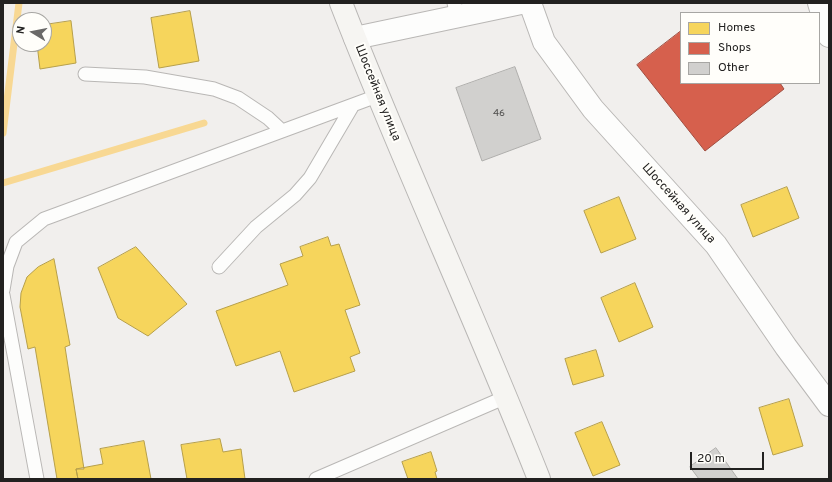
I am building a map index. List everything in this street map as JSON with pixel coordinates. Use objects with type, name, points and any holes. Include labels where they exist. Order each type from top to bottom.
[{"type":"main road","name":"Шоссейная улица","points":[[341,3],[377,96],[506,397],[539,479]]},
{"type":"street","name":"Шоссейная улица","points":[[355,38],[456,10],[521,3]]},
{"type":"street","name":"Шоссейная улица","points":[[530,3],[544,42],[593,109],[716,245],[786,347],[829,405]]},
{"type":"street","points":[[819,3],[829,36]]},
{"type":"lane","points":[[85,74],[145,77],[214,89],[238,98],[268,118],[282,131]]},
{"type":"lane","points":[[3,290],[7,266],[16,242],[44,219],[377,96]]},
{"type":"lane","points":[[219,267],[256,227],[295,195],[310,178],[353,105]]},
{"type":"lane","points":[[3,295],[37,479]]},
{"type":"lane","points":[[316,479],[506,397]]},
{"type":"building: Homes","points":[[190,11],[199,61],[159,68],[151,18]]},
{"type":"building: Homes","points":[[71,21],[76,63],[40,69],[38,52],[52,52],[52,24]]},
{"type":"building: Homes","points":[[787,187],[799,218],[753,237],[741,205]]},
{"type":"building: Homes","points":[[619,197],[636,239],[601,253],[584,211]]},
{"type":"building: Homes","points":[[328,237],[331,246],[339,244],[360,305],[345,310],[360,353],[350,357],[355,371],[294,392],[280,351],[236,366],[216,311],[288,285],[280,264],[303,256],[300,247]]},
{"type":"building: Homes","points":[[136,247],[187,304],[148,336],[118,318],[98,268]]},
{"type":"building: Homes","points":[[54,259],[70,345],[65,347],[84,469],[76,469],[78,479],[57,479],[35,347],[28,349],[20,307],[21,293],[27,277],[38,267]]},
{"type":"building: Homes","points":[[635,283],[653,327],[619,342],[601,298]]},
{"type":"building: Homes","points":[[596,350],[604,376],[573,385],[565,359]]},
{"type":"building: Homes","points":[[789,399],[803,446],[773,455],[759,408]]},
{"type":"building: Homes","points":[[602,422],[620,465],[593,476],[575,433]]},
{"type":"building: Homes","points":[[220,439],[223,452],[241,449],[245,479],[187,479],[181,445]]},
{"type":"building: Homes","points":[[144,441],[151,479],[78,479],[76,469],[103,464],[100,449]]},
{"type":"building: Homes","points":[[431,452],[437,471],[435,472],[437,479],[408,479],[402,462]]},
{"type":"building: Shops","points":[[680,32],[680,84],[781,84],[784,89],[705,151],[637,65]]},
{"type":"building: Other","points":[[515,67],[541,139],[482,161],[456,88]]},
{"type":"building: Other","points":[[716,448],[738,479],[699,479],[690,467]]},
{"type":"waterway","points":[[3,133],[19,3]]},
{"type":"waterway","points":[[3,183],[204,123]]}]
